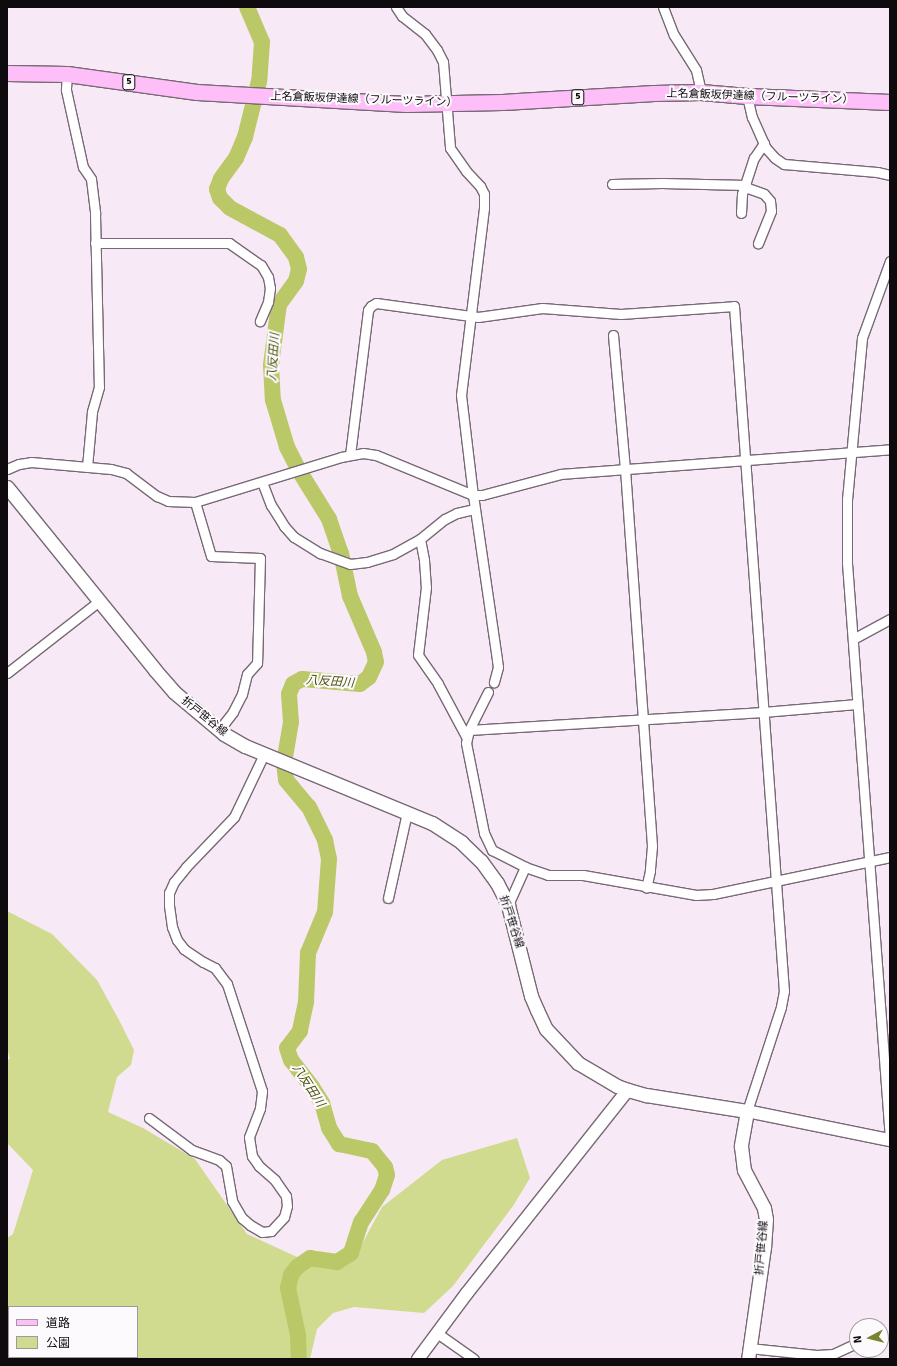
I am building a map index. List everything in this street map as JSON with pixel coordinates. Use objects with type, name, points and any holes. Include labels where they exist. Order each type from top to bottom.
[{"type":"main road","name":"上名倉飯坂伊達線（フルーツライン）","points":[[7,73],[67,74],[197,92],[447,104],[654,93],[701,92],[747,96],[890,102]]},
{"type":"main road","name":"折戸笹谷線","points":[[7,487],[174,692],[218,730],[245,746],[432,823],[447,832],[476,857],[497,883],[508,905],[531,996],[546,1029],[578,1063],[617,1086],[628,1090],[646,1095],[747,1111],[742,1133],[742,1160],[744,1170],[764,1208],[766,1220],[764,1247],[748,1353]]},
{"type":"street","points":[[396,7],[402,16],[425,34],[437,50],[443,62],[450,148],[466,171],[480,186],[484,194],[484,208],[461,395],[473,495],[498,668],[494,682]]},
{"type":"street","points":[[663,7],[674,35],[696,70],[701,92]]},
{"type":"street","points":[[67,74],[66,90],[73,126],[83,167],[91,179],[95,214],[99,387],[92,412],[87,467]]},
{"type":"street","points":[[747,96],[752,117],[764,143],[775,158],[784,164],[876,172],[890,175]]},
{"type":"street","points":[[741,213],[742,194],[754,158],[764,143]]},
{"type":"street","points":[[612,184],[662,183],[745,186],[764,194],[770,201],[771,211],[758,243]]},
{"type":"street","points":[[95,243],[229,243],[261,265],[268,276],[270,288],[268,302],[260,321]]},
{"type":"street","points":[[350,455],[368,310],[371,306],[381,303],[470,317],[542,308],[621,314],[734,306],[774,882],[784,991],[781,1007],[747,1111],[890,1139],[847,563],[847,499],[862,338],[890,261]]},
{"type":"street","points":[[613,335],[625,469],[652,846],[650,871],[646,888]]},
{"type":"street","points":[[7,470],[19,464],[31,462],[111,469],[126,473],[157,496],[168,501],[195,502],[350,455],[363,453],[376,455],[473,495],[482,495],[561,474],[890,449]]},
{"type":"street","points":[[262,482],[270,505],[294,538],[310,548],[350,564],[381,558],[420,539],[445,518],[457,512],[475,509]]},
{"type":"street","points":[[195,502],[211,556],[260,558],[257,663],[247,674],[242,694],[233,712],[218,730]]},
{"type":"street","points":[[420,539],[424,560],[426,587],[418,655],[438,684],[468,734]]},
{"type":"street","points":[[7,672],[99,601]]},
{"type":"street","points":[[853,639],[890,619]]},
{"type":"street","points":[[488,692],[468,734],[466,743],[484,833],[492,850],[525,867],[548,875],[584,875],[646,888],[696,895],[713,894],[890,857]]},
{"type":"street","points":[[468,734],[643,719],[763,712],[857,704]]},
{"type":"street","points":[[149,1118],[192,1150],[219,1160],[226,1166],[232,1201],[242,1218],[250,1225],[262,1232],[271,1231],[284,1217],[287,1206],[286,1196],[275,1180],[259,1166],[252,1156],[249,1137],[260,1108],[262,1091],[227,984],[215,968],[184,949],[177,940],[172,927],[169,905],[169,893],[174,882],[186,867],[234,817],[264,754]]},
{"type":"street","points":[[388,898],[407,812]]},
{"type":"street","points":[[476,857],[492,850]]},
{"type":"street","points":[[508,905],[525,867]]},
{"type":"street","points":[[418,1359],[628,1090]]},
{"type":"street","points":[[437,1333],[474,1359]]},
{"type":"street","points":[[748,1353],[833,1354],[849,1347]]},
{"type":"green space","points":[[7,911],[52,934],[97,980],[119,1020],[134,1050],[131,1065],[117,1077],[108,1112],[143,1128],[195,1159],[247,1234],[306,1261],[354,1259],[382,1207],[442,1160],[517,1138],[530,1178],[513,1206],[453,1286],[424,1313],[354,1307],[333,1313],[317,1329],[310,1359],[7,1359],[7,1238],[13,1234],[33,1170],[7,1143],[7,1060],[10,1059],[7,1048]]},
{"type":"waterway","name":"八反田川","points":[[247,7],[262,42],[259,81],[245,137],[236,158],[221,179],[217,189],[220,198],[230,208],[280,235],[296,257],[299,269],[296,281],[279,304],[271,365],[273,400],[287,447],[298,469],[329,519],[341,553],[350,596],[374,652],[376,662],[369,677],[360,684],[302,679],[293,684],[289,694],[291,722],[284,763],[286,780],[309,807],[325,840],[329,859],[325,912],[308,953],[306,1002],[300,1031],[287,1048],[291,1060],[312,1087],[322,1103],[329,1128],[339,1144],[372,1151],[385,1167],[387,1175],[382,1190],[361,1222],[351,1253],[337,1262],[310,1258],[297,1267],[291,1275],[288,1288],[298,1335],[299,1359]]}]
